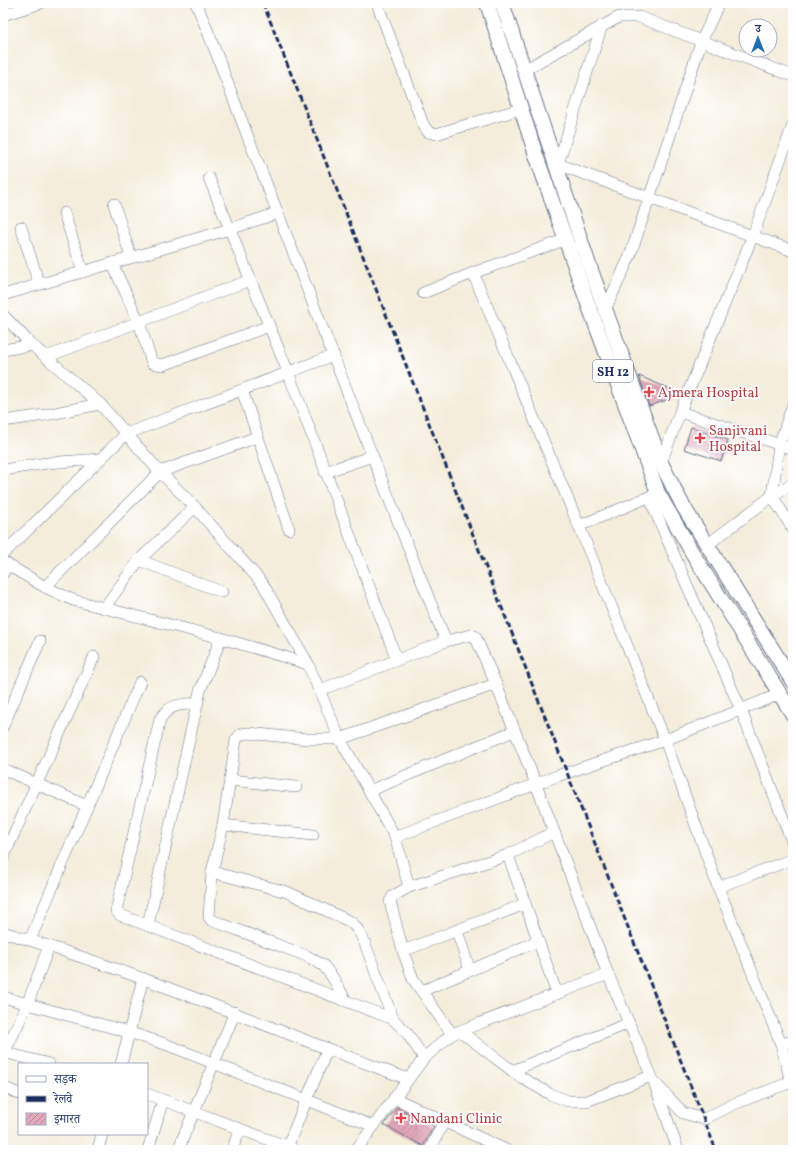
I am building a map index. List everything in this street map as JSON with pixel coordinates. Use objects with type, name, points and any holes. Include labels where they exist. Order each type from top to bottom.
[{"type":"main road","name":"SH 12","points":[[487,3],[521,109],[645,462],[654,495],[694,554],[793,715]]},
{"type":"main road","name":"SH 12","points":[[502,3],[557,163],[605,310],[661,462],[683,506],[793,682]]},
{"type":"street","points":[[4,3],[6,14],[41,3]]},
{"type":"street","points":[[196,3],[210,36],[240,120],[334,355],[400,529],[446,641]]},
{"type":"street","points":[[605,310],[630,256],[701,42],[719,3]]},
{"type":"street","points":[[378,6],[423,124],[428,132],[436,134],[521,109]]},
{"type":"street","points":[[524,70],[602,25],[619,17],[639,17],[793,76]]},
{"type":"street","points":[[602,25],[557,163],[649,199],[793,251]]},
{"type":"street","points":[[661,462],[680,412],[753,236],[793,125]]},
{"type":"street","points":[[209,178],[288,372],[397,660]]},
{"type":"street","points":[[114,204],[132,257]]},
{"type":"street","points":[[64,213],[83,272]]},
{"type":"street","points":[[3,295],[230,229],[278,213]]},
{"type":"street","points":[[20,228],[39,284]]},
{"type":"street","points":[[423,293],[567,239]]},
{"type":"street","points":[[112,263],[139,322],[152,362],[157,365],[163,365],[269,326]]},
{"type":"street","points":[[473,273],[579,526],[665,740],[718,887],[781,1044],[792,1084],[734,1104],[704,1119],[683,1113],[652,1079]]},
{"type":"street","points":[[46,357],[250,280]]},
{"type":"street","points":[[3,315],[32,345],[100,404],[160,472],[195,507],[263,584],[308,664],[340,739],[395,837],[409,887]]},
{"type":"street","points":[[3,350],[32,345]]},
{"type":"street","points":[[308,664],[221,638],[73,600],[45,587],[4,563],[100,459],[126,434],[334,355]]},
{"type":"street","points":[[242,390],[290,529]]},
{"type":"street","points":[[3,421],[45,415],[100,404]]},
{"type":"street","points":[[793,404],[779,445],[772,496],[793,529]]},
{"type":"street","points":[[680,412],[793,449]]},
{"type":"street","points":[[45,587],[160,472],[257,437]]},
{"type":"street","points":[[325,472],[373,456]]},
{"type":"street","points":[[3,470],[47,463],[100,459]]},
{"type":"street","points":[[707,545],[772,496],[793,483]]},
{"type":"street","points":[[579,526],[654,495],[741,710],[793,844]]},
{"type":"street","points":[[104,608],[139,560],[195,507]]},
{"type":"street","points":[[139,560],[222,592]]},
{"type":"street","points":[[320,690],[446,641],[471,635],[475,636],[536,784],[608,974],[652,1079],[678,1149]]},
{"type":"street","points":[[148,925],[202,687],[221,638]]},
{"type":"street","points":[[3,726],[40,641]]},
{"type":"street","points":[[3,858],[94,657]]},
{"type":"street","points":[[30,940],[140,682]]},
{"type":"street","points":[[346,1001],[333,978],[324,966],[307,956],[211,920],[208,913],[212,872],[223,825],[236,740],[241,734],[307,740],[340,739],[496,684]]},
{"type":"street","points":[[395,837],[536,784],[665,740],[780,694]]},
{"type":"street","points":[[198,703],[173,706],[166,710],[160,719],[116,911],[120,915],[328,996],[346,1001],[393,1019],[426,1056]]},
{"type":"street","points":[[369,791],[514,731]]},
{"type":"street","points":[[3,769],[36,785],[87,806]]},
{"type":"street","points":[[230,780],[296,787]]},
{"type":"street","points":[[223,825],[313,835]]},
{"type":"street","points":[[554,832],[508,855],[409,887],[393,896],[390,901],[403,951],[413,979],[454,1034],[550,1094],[568,1101],[587,1101],[652,1079]]},
{"type":"street","points":[[508,855],[557,994]]},
{"type":"street","points":[[718,887],[793,859]]},
{"type":"street","points":[[212,872],[288,892],[351,922],[358,930],[364,941],[393,1019]]},
{"type":"street","points":[[403,951],[525,904]]},
{"type":"street","points":[[457,931],[470,971]]},
{"type":"street","points":[[3,932],[142,978],[235,1012],[327,1050],[408,1079]]},
{"type":"street","points":[[422,991],[538,942]]},
{"type":"street","points":[[44,1063],[4,1054],[27,1005],[49,946]]},
{"type":"street","points":[[356,1150],[426,1056],[454,1034],[608,974]]},
{"type":"street","points":[[121,1063],[142,978]]},
{"type":"street","points":[[3,997],[27,1005],[128,1032],[214,1062],[373,1126]]},
{"type":"street","points":[[178,1150],[235,1012]]},
{"type":"street","points":[[512,1070],[629,1023]]},
{"type":"street","points":[[781,1044],[793,1041]]},
{"type":"street","points":[[148,1094],[290,1149],[306,1100],[327,1050]]},
{"type":"street","points":[[3,1087],[18,1094]]},
{"type":"street","points":[[394,1098],[506,1150]]},
{"type":"street","points":[[148,1150],[163,1100]]},
{"type":"street","points":[[430,1150],[444,1121]]},
{"type":"street","points":[[232,1150],[240,1129]]},
{"type":"street","points":[[98,1150],[102,1135]]},
{"type":"building","points":[[639,376],[680,393],[679,396],[649,406]]},
{"type":"building","points":[[691,427],[728,440],[721,461],[684,449]]},
{"type":"building","points":[[397,1107],[434,1126],[423,1146],[384,1125]]},
{"type":"railway","points":[[263,3],[716,1150]]},
{"type":"place","name":"Ajmera Hospital","points":[[649,392]]},
{"type":"place","name":"Sanjivani Hospital","points":[[700,438]]},
{"type":"place","name":"Nandani Clinic","points":[[401,1118]]}]
